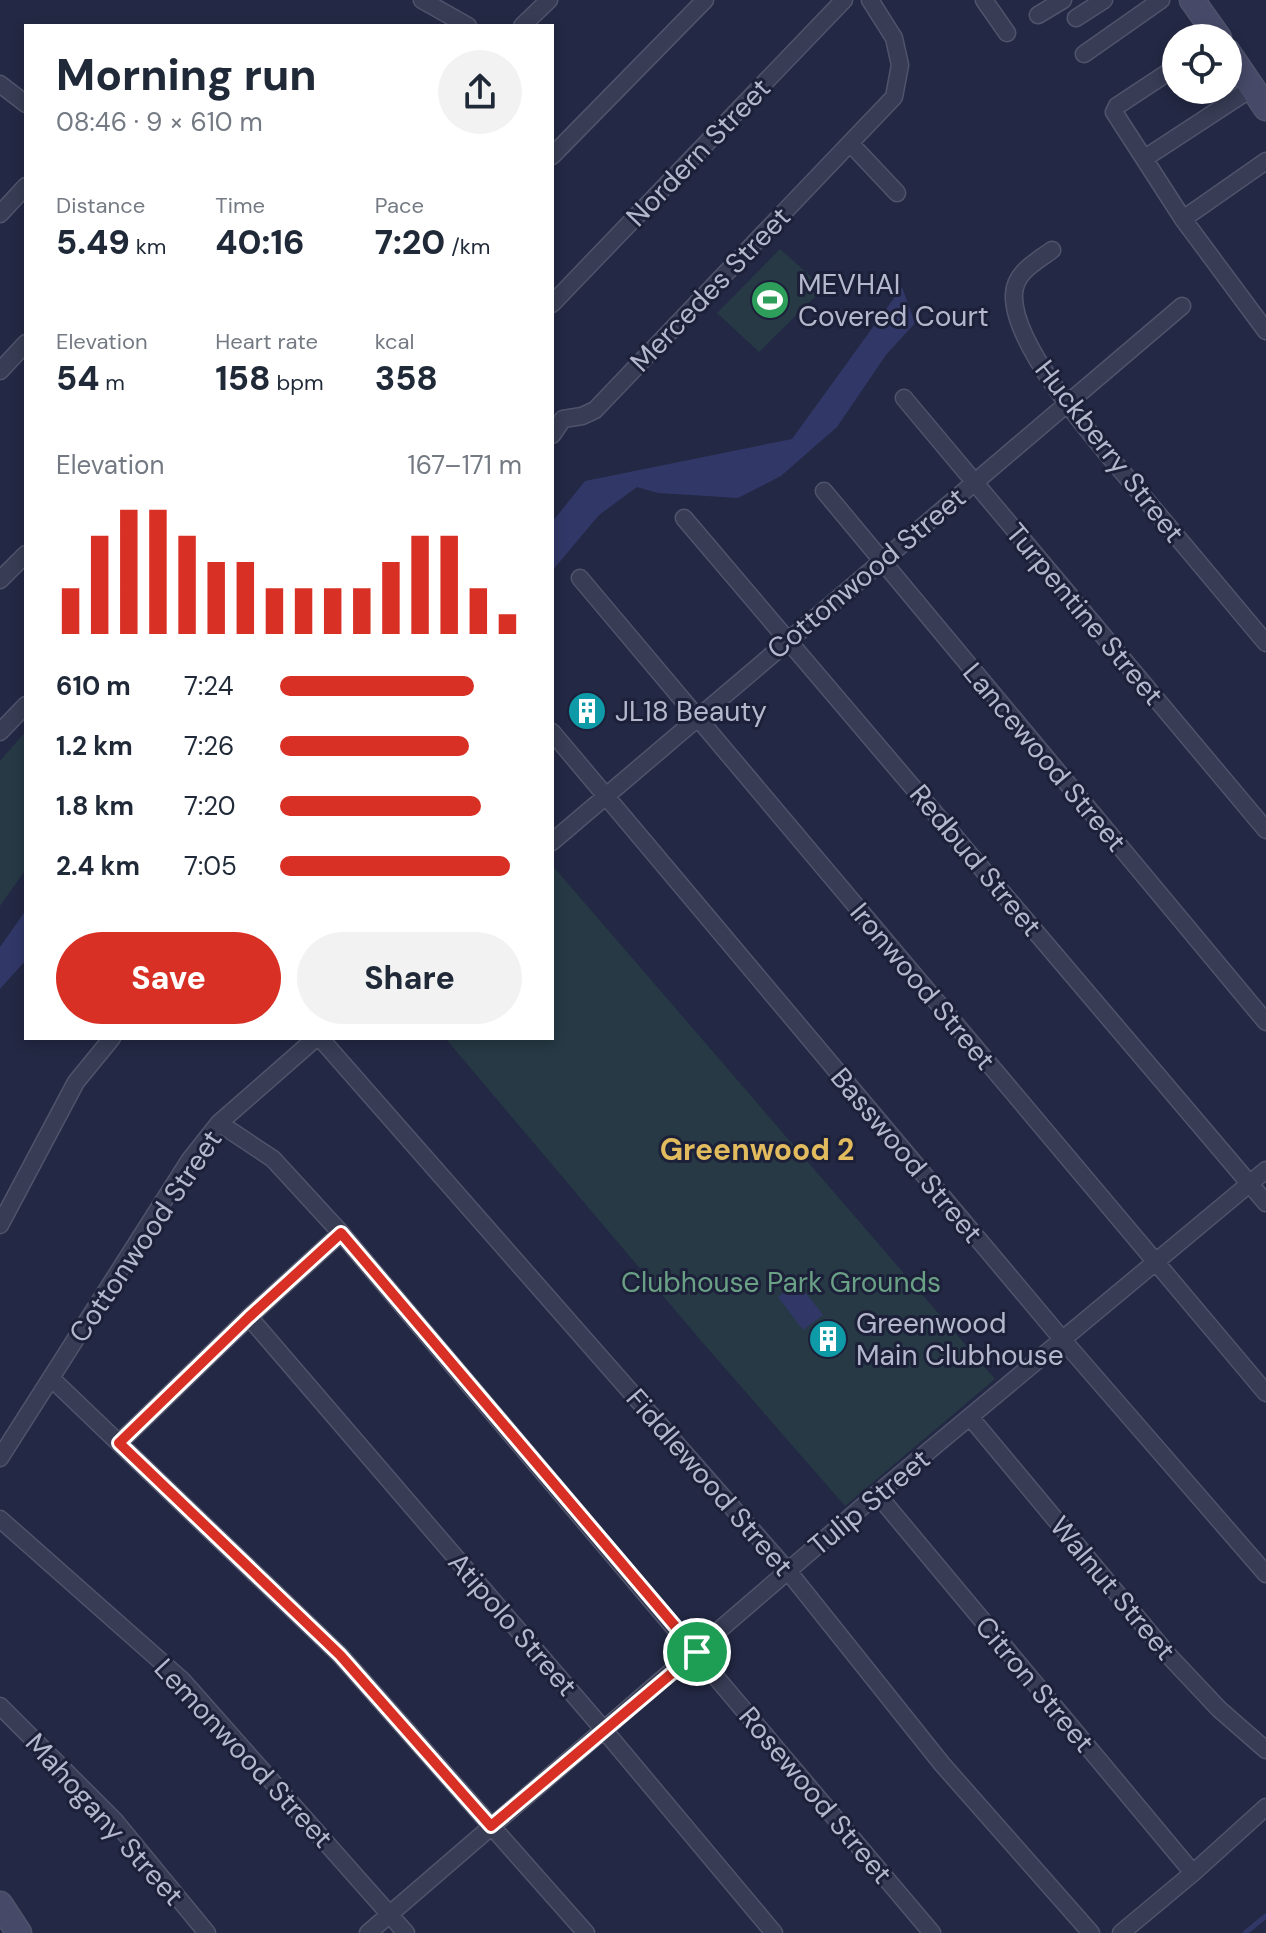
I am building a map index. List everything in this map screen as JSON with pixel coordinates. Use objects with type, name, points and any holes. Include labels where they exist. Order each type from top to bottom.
[{"type":"street","points":[[422,0],[464,24]]},
{"type":"street","points":[[524,24],[549,0]]},
{"type":"street","points":[[554,154],[705,0]]},
{"type":"street","name":"Nordern Street","points":[[554,302],[844,0]]},
{"type":"street","name":"Mercedes Street","points":[[557,414],[582,416],[595,410],[894,97],[900,65],[894,38],[870,0]]},
{"type":"street","points":[[984,0],[1007,33]]},
{"type":"street","points":[[1038,15],[1063,0]]},
{"type":"street","points":[[1076,18],[1104,0]]},
{"type":"street","points":[[1084,54],[1161,0]]},
{"type":"street","points":[[1192,0],[1209,24]]},
{"type":"street","points":[[1145,158],[1259,98],[1242,73]]},
{"type":"street","points":[[1162,76],[1117,106],[1114,112],[1183,219],[1266,331]]},
{"type":"street","points":[[0,84],[24,102]]},
{"type":"street","points":[[850,143],[897,193]]},
{"type":"street","points":[[1183,219],[1266,161]]},
{"type":"street","points":[[0,214],[24,188]]},
{"type":"street","name":"Huckberry Street","points":[[1052,250],[1021,273],[1014,293],[1017,315],[1032,352],[1067,404],[1266,643]]},
{"type":"street","name":"Cottonwood Street","points":[[554,840],[1182,306]]},
{"type":"street","points":[[0,371],[24,345]]},
{"type":"street","name":"Turpentine Street","points":[[904,398],[1266,830]]},
{"type":"street","name":"Lancewood Street","points":[[824,491],[1266,1022]]},
{"type":"street","name":"Redbud Street","points":[[684,518],[1266,1203]]},
{"type":"street","points":[[0,580],[24,556]]},
{"type":"street","name":"Ironwood Street","points":[[580,578],[1266,1393]]},
{"type":"street","points":[[0,732],[24,707]]},
{"type":"street","name":"Basswood Street","points":[[554,734],[1062,1339],[1266,1574]]},
{"type":"street","points":[[0,1225],[76,1082],[110,1040]]},
{"type":"street","name":"Cottonwood Street","points":[[0,1458],[189,1161],[219,1123],[316,1040]]},
{"type":"street","name":"Fiddlewood Street","points":[[320,1040],[788,1571],[942,1764],[1091,1933]]},
{"type":"street","name":"Rosewood Street","points":[[219,1123],[273,1159],[341,1233],[932,1933]]},
{"type":"street","name":"Tulip Street","points":[[368,1933],[877,1494],[1266,1170]]},
{"type":"street","points":[[119,1443],[341,1233]]},
{"type":"street","name":"Atipolo Street","points":[[249,1317],[774,1933]]},
{"type":"street","points":[[51,1378],[340,1655],[586,1933]]},
{"type":"street","name":"Walnut Street","points":[[970,1417],[1170,1657],[1219,1709],[1266,1750]]},
{"type":"street","name":"Citron Street","points":[[877,1494],[1193,1873]]},
{"type":"street","name":"Lemonwood Street","points":[[0,1519],[182,1680],[406,1933]]},
{"type":"street","name":"Mahogany Street","points":[[0,1706],[115,1821],[207,1933]]},
{"type":"street","points":[[1121,1933],[1266,1807]]},
{"type":"street","points":[[0,1904],[19,1933]]},
{"type":"green space","name":"MEVHAI Covered Court","points":[[780,249],[824,288],[759,352],[717,313]]},
{"type":"green space","points":[[24,733],[24,872],[0,906],[0,761]]},
{"type":"green space","name":"Clubhouse Park Grounds","points":[[554,867],[995,1379],[845,1506],[447,1040],[554,1040]]},
{"type":"water","points":[[902,287],[915,323],[886,355],[837,427],[781,476],[738,498],[658,493],[637,487],[599,515],[554,569],[554,520],[585,481],[792,439]]},
{"type":"water","points":[[24,913],[24,962],[0,989],[0,947]]},
{"type":"water","points":[[797,1282],[823,1315],[803,1330],[778,1297]]},
{"type":"waterway","points":[[1245,1933],[1266,1916]]},
{"type":"place","name":"MEVHAI Covered Court","points":[[770,300]]},
{"type":"place","name":"JL18 Beauty","points":[[587,711]]},
{"type":"place","name":"Greenwood Main Clubhouse","points":[[828,1339]]},
{"type":"district","name":"Greenwood 2","points":[[757,1150]]},
{"type":"route","points":[[341,1233],[697,1652],[491,1826],[340,1655],[119,1443],[341,1233]]}]
